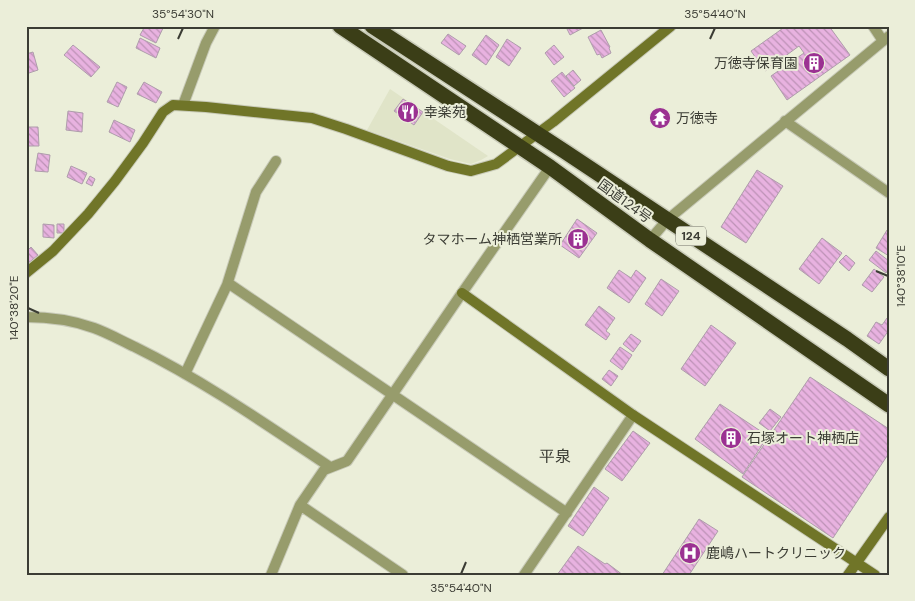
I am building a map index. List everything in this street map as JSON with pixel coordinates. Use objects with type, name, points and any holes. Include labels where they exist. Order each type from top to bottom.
[{"type":"highway","name":"国道124号","points":[[340,26],[550,167],[650,240],[889,405]]},
{"type":"highway","name":"国道124号","points":[[372,26],[889,369]]},
{"type":"street","points":[[183,105],[206,43],[215,26]]},
{"type":"street","points":[[26,273],[53,251],[88,214],[143,143],[162,112],[173,105],[312,118],[448,166],[471,171],[496,164],[553,122],[671,26]]},
{"type":"street","points":[[650,240],[667,220],[886,39],[873,26]]},
{"type":"street","points":[[785,122],[889,192]]},
{"type":"street","points":[[185,374],[228,283],[256,192],[276,161]]},
{"type":"street","points":[[271,575],[300,505],[324,470],[347,461],[550,167]]},
{"type":"street","points":[[228,283],[567,512]]},
{"type":"street","points":[[462,293],[633,415],[875,575]]},
{"type":"street","points":[[26,317],[46,317],[65,320],[95,328],[157,358],[227,399],[330,467]]},
{"type":"street","points":[[524,575],[633,415]]},
{"type":"street","points":[[300,505],[402,574]]},
{"type":"street","points":[[848,575],[889,517]]},
{"type":"shaded area","points":[[390,89],[488,156],[471,164],[450,159],[367,130]]},
{"type":"building","points":[[145,26],[164,26],[156,43],[140,35]]},
{"type":"building","points":[[582,26],[583,28],[570,35],[566,27]]},
{"type":"building","name":"万徳寺保育園","points":[[786,26],[829,26],[850,55],[787,100],[771,76],[804,53],[799,46],[765,71],[751,51]]},
{"type":"building","points":[[601,30],[611,53],[602,58],[600,54],[597,55],[588,37]]},
{"type":"building","points":[[448,34],[466,46],[459,55],[441,43]]},
{"type":"building","points":[[486,35],[499,45],[486,65],[472,55]]},
{"type":"building","points":[[140,38],[160,48],[156,58],[136,48]]},
{"type":"building","points":[[507,39],[521,48],[509,66],[496,57]]},
{"type":"building","points":[[73,45],[100,67],[91,77],[64,55]]},
{"type":"building","points":[[554,45],[564,57],[554,65],[545,53]]},
{"type":"building","points":[[33,52],[38,70],[26,74],[26,54]]},
{"type":"building","points":[[573,70],[581,80],[574,86],[566,76]]},
{"type":"building","points":[[562,72],[575,88],[564,97],[551,81]]},
{"type":"building","points":[[117,82],[127,87],[118,107],[107,102]]},
{"type":"building","points":[[144,82],[162,92],[156,103],[137,94]]},
{"type":"building","name":"幸楽苑","points":[[403,99],[423,112],[414,125],[394,111]]},
{"type":"building","points":[[68,111],[83,113],[82,132],[66,130]]},
{"type":"building","points":[[114,120],[135,130],[130,142],[109,132]]},
{"type":"building","points":[[26,127],[38,127],[39,146],[26,146]]},
{"type":"building","points":[[38,153],[50,155],[48,172],[35,171]]},
{"type":"building","points":[[71,166],[87,173],[82,184],[67,177]]},
{"type":"building","points":[[757,170],[783,186],[746,243],[721,227]]},
{"type":"building","points":[[90,176],[95,179],[92,186],[86,183]]},
{"type":"building","name":"タマホーム神栖営業所","points":[[577,219],[597,233],[579,258],[560,245]]},
{"type":"building","points":[[43,224],[54,225],[54,238],[43,237]]},
{"type":"building","points":[[57,224],[64,224],[64,233],[57,233]]},
{"type":"building","points":[[887,230],[889,231],[889,256],[876,248]]},
{"type":"building","points":[[822,238],[842,253],[819,284],[799,269]]},
{"type":"building","points":[[31,247],[38,255],[26,265],[26,252]]},
{"type":"building","points":[[876,251],[889,261],[889,269],[886,273],[869,260]]},
{"type":"building","points":[[846,255],[855,263],[849,271],[839,262]]},
{"type":"building","points":[[874,269],[884,277],[872,292],[862,285]]},
{"type":"building","points":[[619,270],[631,278],[636,270],[646,278],[629,303],[607,288]]},
{"type":"building","points":[[661,279],[679,291],[662,316],[645,304]]},
{"type":"building","points":[[599,306],[615,318],[606,331],[610,334],[606,340],[585,325]]},
{"type":"building","points":[[887,318],[889,319],[889,330],[879,344],[867,336],[876,322],[882,325]]},
{"type":"building","points":[[711,325],[736,343],[705,386],[681,369]]},
{"type":"building","points":[[631,334],[641,341],[633,352],[623,344]]},
{"type":"building","points":[[620,347],[632,355],[622,370],[610,361]]},
{"type":"building","points":[[609,370],[618,376],[611,386],[602,379]]},
{"type":"building","points":[[810,377],[889,429],[889,453],[833,538],[742,477]]},
{"type":"building","name":"石塚オート神栖店","points":[[720,404],[768,436],[743,474],[695,439]]},
{"type":"building","points":[[770,409],[781,417],[770,431],[759,423]]},
{"type":"building","points":[[633,431],[650,443],[622,481],[605,469]]},
{"type":"building","points":[[594,487],[609,498],[583,536],[568,526]]},
{"type":"building","name":"鹿嶋ハートクリニック","points":[[699,519],[718,531],[689,575],[662,575]]},
{"type":"building","points":[[578,546],[605,564],[607,563],[623,575],[557,575]]},
{"type":"place","name":"万徳寺保育園","points":[[814,63]]},
{"type":"place","name":"幸楽苑","points":[[408,112]]},
{"type":"place","name":"万徳寺","points":[[660,118]]},
{"type":"place","name":"タマホーム神栖営業所","points":[[578,239]]},
{"type":"place","name":"石塚オート神栖店","points":[[731,438]]},
{"type":"place","name":"鹿嶋ハートクリニック","points":[[690,553]]},
{"type":"district","name":"平泉","points":[[555,456]]}]
